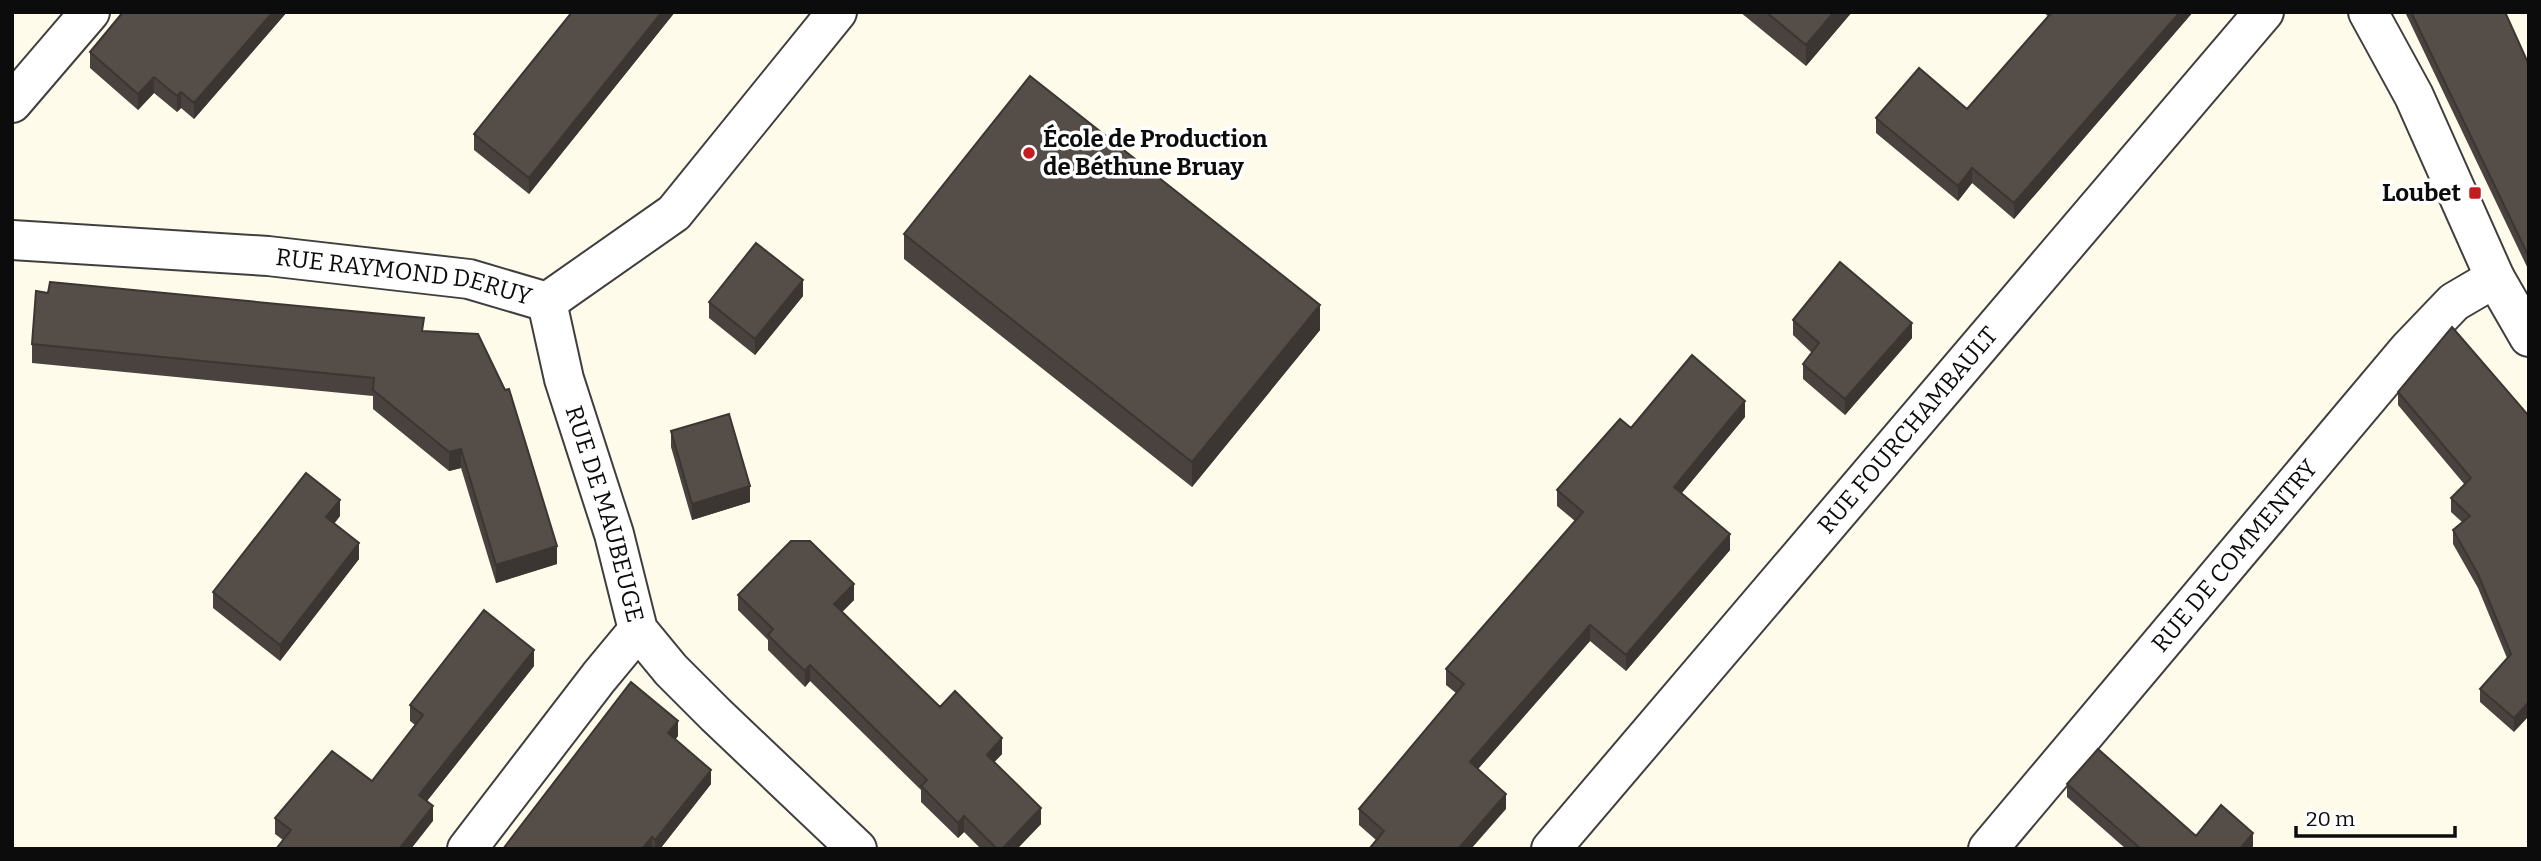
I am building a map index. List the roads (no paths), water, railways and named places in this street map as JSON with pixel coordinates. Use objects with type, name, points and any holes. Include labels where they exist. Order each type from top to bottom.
[{"type":"street","points":[[12,103],[90,12]]},
{"type":"street","name":"RUE RAYMOND DERUY","points":[[12,240],[268,257],[469,279],[547,302],[674,213],[838,12]]},
{"type":"street","name":"RUE FOURCHAMBAULT","points":[[1551,849],[2264,12]]},
{"type":"street","points":[[2368,12],[2414,96],[2495,278],[2529,337]]},
{"type":"street","name":"RUE DE COMMENTRY","points":[[1993,847],[2408,350],[2454,302],[2495,278]]},
{"type":"street","name":"RUE DE MAUBEUGE","points":[[547,302],[564,379],[614,534],[638,630],[671,670],[857,849]]},
{"type":"street","points":[[467,849],[598,677],[638,630]]},
{"type":"place","name":"École de Production de Béthune Bruay","points":[[1029,153]]},
{"type":"place","name":"Loubet","points":[[2475,193]]}]
